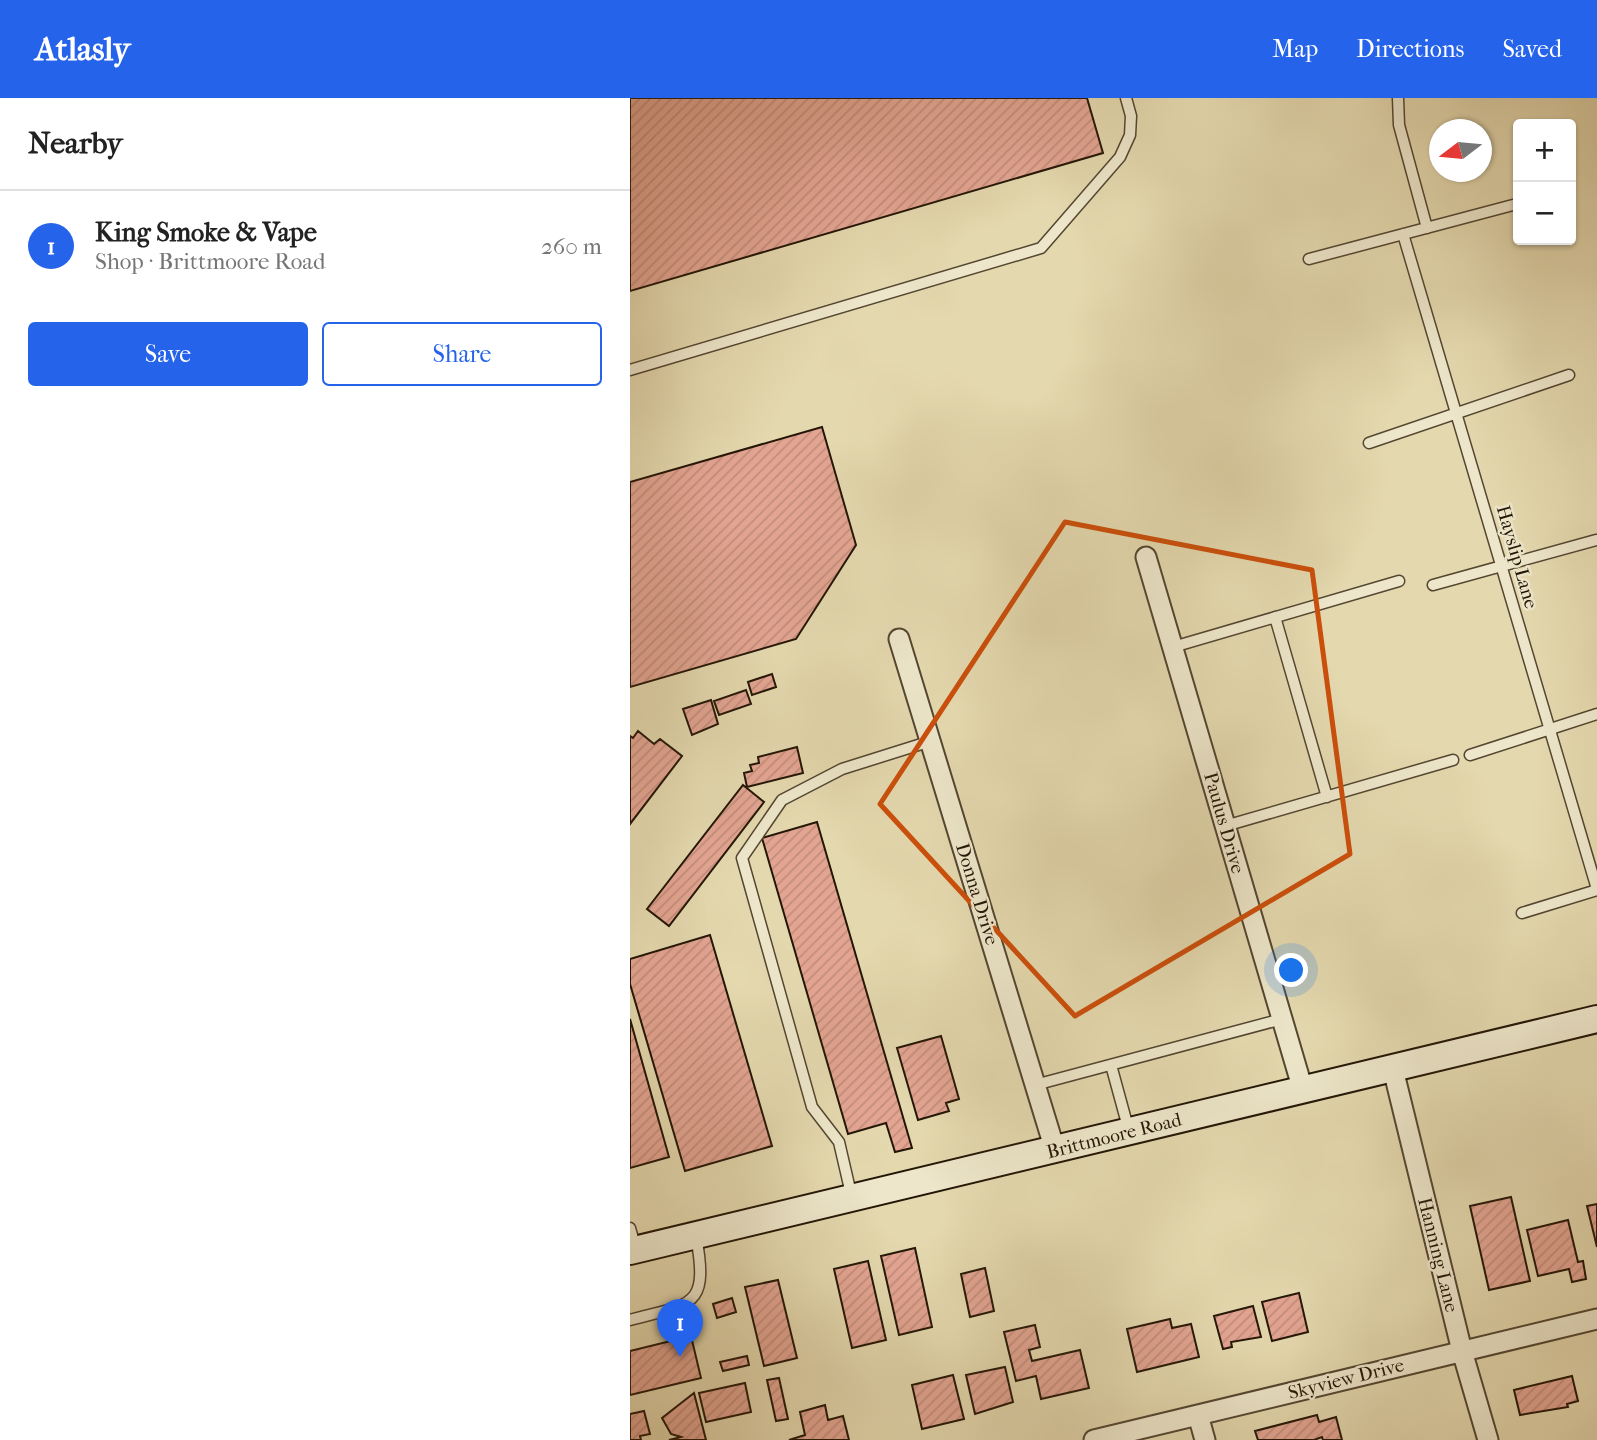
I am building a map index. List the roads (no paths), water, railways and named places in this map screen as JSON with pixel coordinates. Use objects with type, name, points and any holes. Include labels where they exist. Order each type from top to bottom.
[{"type":"main road","name":"Brittmoore Road","points":[[632,1243],[696,1236],[1597,1019]]},
{"type":"street","name":"Paulus Drive","points":[[1146,557],[1303,1090]]},
{"type":"street","name":"Donna Drive","points":[[900,639],[1055,1150]]},
{"type":"street","name":"Hanning Lane","points":[[1394,1069],[1461,1351],[1488,1440]]},
{"type":"street","name":"Skyview Drive","points":[[1094,1440],[1597,1319]]},
{"type":"street","points":[[1198,1415],[1205,1440]]},
{"type":"lane","points":[[630,370],[1041,248],[1121,157],[1130,135],[1131,116],[1126,98]]},
{"type":"lane","points":[[1398,98],[1399,125],[1426,228]]},
{"type":"lane","points":[[1309,259],[1513,205]]},
{"type":"lane","name":"Hayslip Lane","points":[[1403,234],[1597,890]]},
{"type":"lane","points":[[1369,443],[1569,375]]},
{"type":"lane","points":[[1433,585],[1596,540]]},
{"type":"lane","points":[[1172,647],[1399,581]]},
{"type":"lane","points":[[1275,617],[1327,797]]},
{"type":"lane","points":[[1470,755],[1597,714]]},
{"type":"lane","points":[[852,1198],[839,1142],[812,1107],[742,859],[782,800],[842,769],[930,741]]},
{"type":"lane","points":[[1225,827],[1453,760]]},
{"type":"lane","points":[[1522,913],[1597,890]]},
{"type":"lane","points":[[1035,1085],[1282,1019]]},
{"type":"lane","points":[[1111,1065],[1130,1132]]},
{"type":"lane","points":[[630,1320],[678,1308],[691,1300],[700,1287],[703,1273],[696,1236]]},
{"type":"place","name":"King Smoke & Vape","points":[[680,1357]]}]
